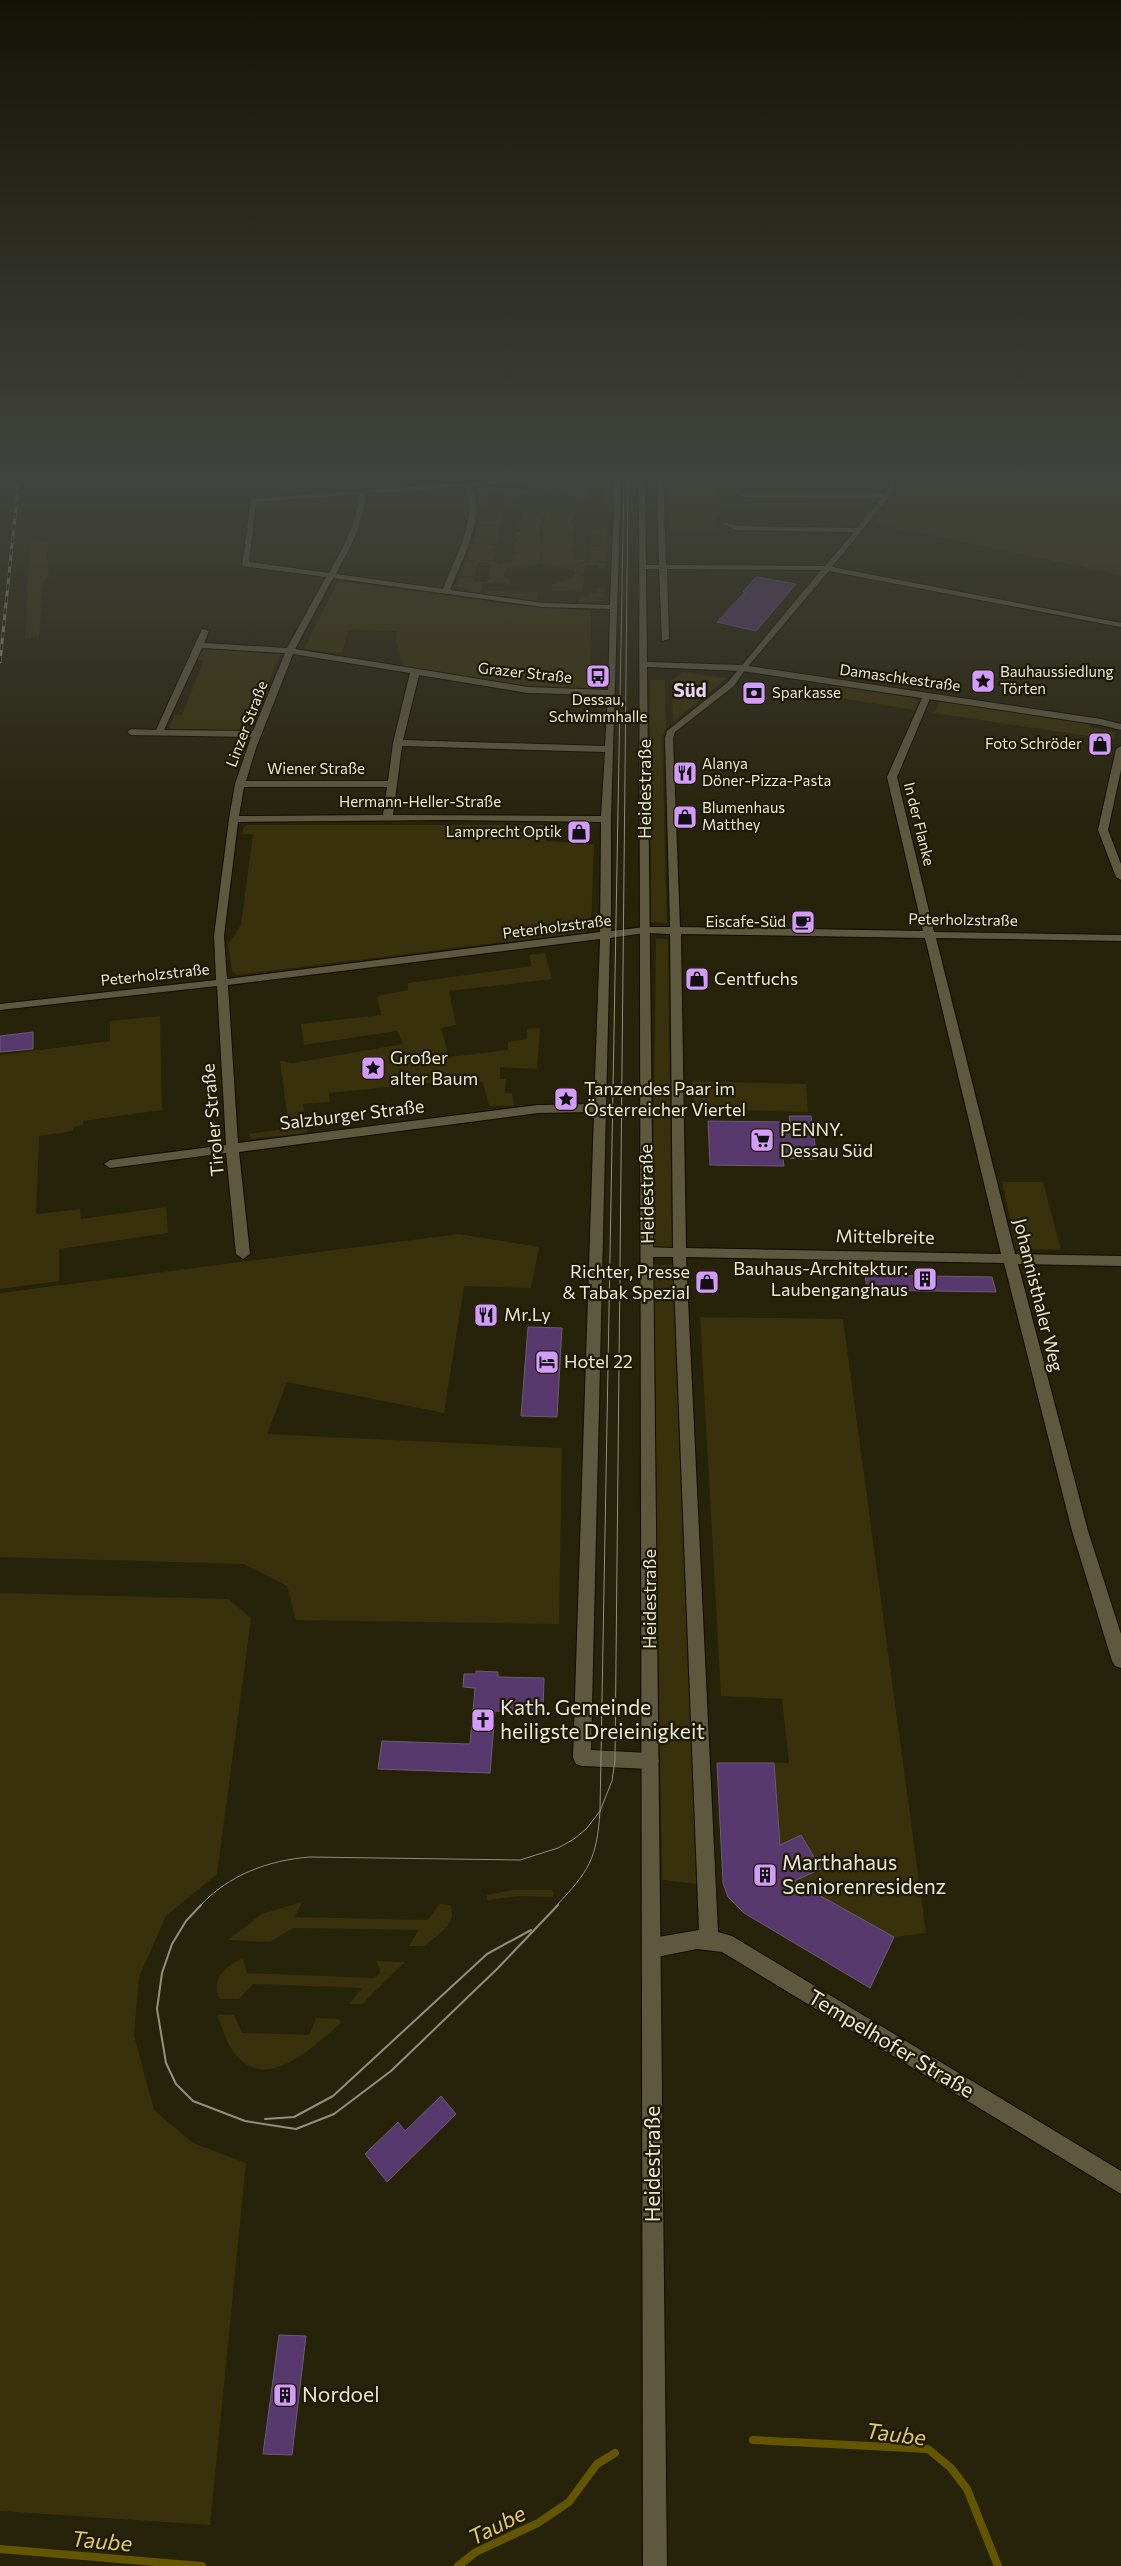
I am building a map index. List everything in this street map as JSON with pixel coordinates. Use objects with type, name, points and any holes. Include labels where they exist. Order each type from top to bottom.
[{"type":"street","name":"Linzer Straße","points":[[220,983],[219,936],[240,784],[257,734],[290,650],[320,597]]},
{"type":"street","points":[[486,597],[543,605],[614,607]]},
{"type":"street","name":"Heidestraße","points":[[614,597],[606,820],[582,1758],[650,1761]]},
{"type":"street","name":"Heidestraße","points":[[643,597],[655,2566]]},
{"type":"street","points":[[664,597],[665,639]]},
{"type":"street","points":[[742,668],[803,597]]},
{"type":"street","points":[[976,597],[1121,625]]},
{"type":"street","points":[[159,732],[205,631]]},
{"type":"street","name":"Grazer Straße","points":[[198,645],[290,650],[528,690],[612,693]]},
{"type":"street","name":"Damaschkestraße","points":[[644,664],[742,668],[1101,722],[1121,727]]},
{"type":"street","name":"Heidestraße","points":[[709,1939],[679,1253],[678,1116],[669,738],[675,728],[731,684],[742,668]]},
{"type":"street","points":[[388,817],[398,743],[415,672]]},
{"type":"street","name":"In der Flanke","points":[[927,696],[892,777],[930,934]]},
{"type":"street","points":[[131,732],[257,734]]},
{"type":"street","name":"Heidestraße","points":[[398,743],[610,749]]},
{"type":"street","points":[[1121,749],[1103,830],[1121,877]]},
{"type":"street","name":"Wiener Straße","points":[[240,784],[392,784]]},
{"type":"street","name":"Hermann-Heller-Straße","points":[[234,819],[388,817],[606,820]]},
{"type":"street","name":"Peterholzstraße","points":[[0,1007],[220,983],[646,930],[1121,938]]},
{"type":"street","name":"Johannisthaler Weg","points":[[930,934],[975,1126],[1080,1532],[1121,1661]]},
{"type":"street","name":"Tiroler Straße","points":[[220,983],[232,1148],[243,1254]]},
{"type":"street","name":"Salzburger Straße","points":[[110,1164],[538,1109],[600,1108]]},
{"type":"street","name":"Mittelbreite","points":[[648,1252],[1121,1261]]},
{"type":"street","name":"Tempelhofer Straße","points":[[652,1948],[679,1940],[709,1939],[725,1943],[1121,2183]]},
{"type":"shaded area","points":[[27,597],[42,597],[39,638],[25,639]]},
{"type":"shaded area","points":[[330,597],[453,597],[520,606],[591,610],[590,689],[526,687],[403,667],[396,641],[397,631],[348,630],[342,653],[304,649]]},
{"type":"shaded area","points":[[505,597],[537,597],[537,601]]},
{"type":"shaded area","points":[[604,597],[599,598],[604,602],[579,603],[579,599]]},
{"type":"shaded area","points":[[205,648],[281,654],[247,731],[169,729],[174,715],[182,715],[204,660],[197,660],[200,651]]},
{"type":"shaded area","points":[[682,672],[727,678],[673,722],[672,681]]},
{"type":"shaded area","points":[[650,680],[665,680],[666,727],[662,737],[667,923],[651,922]]},
{"type":"shaded area","points":[[838,686],[914,698],[918,701],[915,710],[827,696],[831,689]]},
{"type":"shaded area","points":[[940,701],[1085,722],[1093,728],[1116,732],[1114,740],[934,713]]},
{"type":"shaded area","points":[[248,825],[546,825],[546,841],[594,844],[591,927],[586,932],[237,975],[232,971],[228,944],[241,925],[253,834],[242,834],[244,827]]},
{"type":"shaded area","points":[[656,939],[668,939],[672,1249],[652,1249]]},
{"type":"shaded area","points":[[545,953],[552,979],[449,991],[456,1025],[441,1028],[449,1057],[508,1050],[508,1042],[527,1039],[527,1029],[540,1028],[537,1069],[500,1067],[500,1079],[506,1079],[505,1093],[512,1093],[514,1106],[489,1106],[483,1082],[456,1086],[451,1081],[329,1093],[330,1102],[303,1104],[307,1133],[251,1139],[249,1134],[289,1128],[280,1061],[293,1063],[403,1044],[397,1031],[304,1045],[301,1024],[381,1015],[377,996],[408,990],[408,983],[532,966],[529,955]]},
{"type":"shaded area","points":[[160,1016],[162,1110],[83,1121],[83,1125],[74,1127],[73,1131],[39,1136],[36,1214],[80,1209],[81,1219],[166,1207],[168,1233],[59,1249],[59,1281],[0,1289],[0,1055],[110,1041],[110,1021]]},
{"type":"shaded area","points":[[692,1081],[806,1084],[808,1112],[695,1109]]},
{"type":"shaded area","points":[[1002,1182],[1043,1182],[1061,1250],[1017,1249]]},
{"type":"shaded area","points":[[459,1234],[539,1247],[531,1288],[464,1286],[444,1413],[287,1382],[267,1434],[562,1448],[559,1624],[296,1620],[287,1586],[244,1564],[0,1557],[0,1293]]},
{"type":"shaded area","points":[[652,1265],[674,1265],[698,1884],[662,1880]]},
{"type":"shaded area","points":[[700,1317],[843,1319],[926,1933],[894,1937],[794,1881],[821,1868],[801,1836],[780,1845],[774,1763],[789,1763],[782,1699],[721,1696]]},
{"type":"shaded area","points":[[0,1593],[229,1599],[251,1619],[217,1874],[166,1916],[139,1977],[134,2035],[154,2110],[193,2143],[246,2163],[210,2525],[0,2511]]},
{"type":"shaded area","points":[[512,1890],[552,1890],[554,1893],[553,1897],[520,1896],[487,1900],[487,1895]]},
{"type":"shaded area","points":[[302,1902],[295,1917],[428,1920],[439,1904],[450,1905],[452,1918],[440,1933],[424,1946],[409,1946],[419,1930],[293,1928],[270,1942],[228,1940],[262,1914]]},
{"type":"shaded area","points":[[243,1959],[247,1973],[374,1978],[381,1973],[376,1961],[405,1962],[362,2004],[349,2004],[362,1988],[253,1984],[239,1999],[220,1999],[217,1986],[221,1974],[231,1965]]},
{"type":"shaded area","points":[[217,2015],[234,2015],[242,2033],[309,2035],[316,2018],[339,2019],[341,2023],[300,2056],[270,2069],[255,2068],[241,2060],[228,2043]]},
{"type":"building","points":[[741,597],[785,597],[756,631],[717,622]]},
{"type":"building","points":[[33,1032],[33,1049],[0,1052],[0,1036]]},
{"type":"building","name":"PENNY. Dessau Süd","points":[[789,1116],[811,1116],[817,1159],[783,1158],[784,1166],[710,1165],[708,1121],[790,1122]]},
{"type":"building","name":"Bauhaus-Architektur: Laubenganghaus","points":[[865,1275],[992,1277],[996,1292],[867,1290]]},
{"type":"building","name":"Hotel 22","points":[[528,1327],[562,1328],[557,1417],[521,1416]]},
{"type":"building","name":"Kath. Gemeinde heiligste Dreieinigkeit","points":[[476,1671],[498,1672],[498,1677],[544,1678],[543,1713],[495,1711],[490,1773],[378,1769],[382,1741],[470,1744],[475,1688],[463,1687],[464,1674],[476,1674]]},
{"type":"building","name":"Marthahaus Seniorenresidenz","points":[[717,1763],[774,1763],[780,1845],[801,1835],[821,1869],[794,1881],[894,1937],[870,1988],[744,1913],[728,1897],[723,1883]]},
{"type":"building","points":[[441,2096],[456,2114],[387,2182],[365,2154],[398,2122],[405,2131]]},
{"type":"building","name":"Nordoel","points":[[279,2335],[306,2336],[292,2455],[263,2454]]},
{"type":"waterway","name":"Taube","points":[[753,2440],[928,2449],[951,2468],[967,2489],[998,2566]]},
{"type":"waterway","name":"Taube","points":[[458,2566],[476,2552],[538,2523],[569,2502],[597,2464],[615,2453]]},
{"type":"waterway","name":"Taube","points":[[0,2549],[202,2566]]},
{"type":"tram line","points":[[600,1811],[622,597]]},
{"type":"tram line","points":[[600,1811],[612,1781],[615,1760],[627,597]]},
{"type":"tram line","points":[[201,1905],[223,1886],[250,1871],[295,1859],[310,1857],[520,1860],[558,1848],[574,1839],[587,1828],[600,1811]]},
{"type":"tram line","points":[[556,1906],[584,1873],[589,1863],[599,1827],[600,1811]]},
{"type":"tram line","points":[[201,1905],[186,1921],[172,1944],[162,1973],[157,2009],[166,2063],[176,2084],[193,2101],[245,2121],[296,2129],[334,2114],[391,2071],[498,1968],[558,1905]]},
{"type":"tram line","points":[[265,2119],[294,2117],[333,2096],[487,1954],[531,1930]]},
{"type":"railway","points":[[0,662],[7,597]]},
{"type":"place","name":"Dessau, Schwimmhalle","points":[[598,676]]},
{"type":"place","name":"Bauhaussiedlung Törten","points":[[983,681]]},
{"type":"place","name":"Sparkasse","points":[[754,693]]},
{"type":"place","name":"Foto Schröder","points":[[1100,744]]},
{"type":"place","name":"Alanya Döner-Pizza-Pasta","points":[[685,773]]},
{"type":"place","name":"Blumenhaus Matthey","points":[[685,817]]},
{"type":"place","name":"Lamprecht Optik","points":[[579,832]]},
{"type":"place","name":"Eiscafe-Süd","points":[[803,922]]},
{"type":"place","name":"Centfuchs","points":[[697,979]]},
{"type":"place","name":"Großer alter Baum","points":[[373,1068]]},
{"type":"place","name":"Tanzendes Paar im Österreicher Viertel","points":[[566,1099]]},
{"type":"place","name":"PENNY. Dessau Süd","points":[[762,1140]]},
{"type":"place","name":"Bauhaus-Architektur: Laubenganghaus","points":[[925,1279]]},
{"type":"place","name":"Richter, Presse & Tabak Spezial","points":[[707,1282]]},
{"type":"place","name":"Mr.Ly","points":[[486,1315]]},
{"type":"place","name":"Hotel 22","points":[[547,1362]]},
{"type":"place","name":"Kath. Gemeinde heiligste Dreieinigkeit","points":[[483,1720]]},
{"type":"place","name":"Marthahaus Seniorenresidenz","points":[[765,1875]]},
{"type":"place","name":"Nordoel","points":[[285,2395]]},
{"type":"district","name":"Süd","points":[[690,690]]}]
